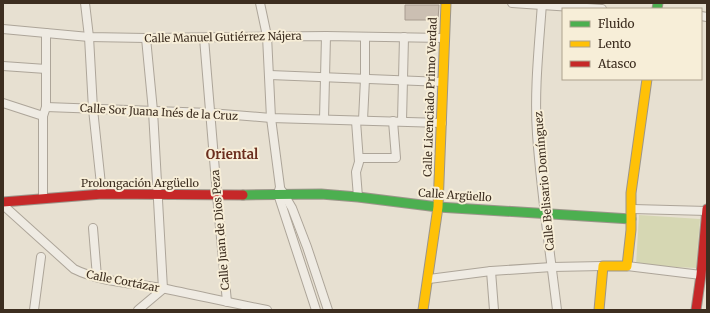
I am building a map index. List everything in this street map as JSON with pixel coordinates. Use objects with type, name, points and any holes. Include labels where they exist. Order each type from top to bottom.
[{"type":"street","points":[[85,3],[93,109],[102,194]]},
{"type":"street","points":[[260,3],[267,36],[271,118],[281,192],[316,310]]},
{"type":"street","name":"Calle Licenciado Primo Verdad","points":[[423,310],[429,279],[438,207],[446,3]]},
{"type":"street","points":[[512,3],[590,8]]},
{"type":"street","name":"Calle Belisario Domínguez","points":[[541,4],[536,76],[537,134],[557,310]]},
{"type":"street","name":"Calle Manuel Gutiérrez Nájera","points":[[3,29],[88,37],[204,38],[326,36],[444,38]]},
{"type":"street","points":[[44,198],[43,116],[46,106],[46,33]]},
{"type":"street","points":[[324,119],[326,36]]},
{"type":"street","points":[[358,197],[356,172],[360,162],[360,121],[365,79],[365,37]]},
{"type":"street","points":[[402,121],[404,37]]},
{"type":"street","points":[[138,310],[163,289],[153,111],[146,38]]},
{"type":"street","name":"Calle Juan de Dios Peza","points":[[204,38],[227,302]]},
{"type":"street","points":[[3,66],[46,69]]},
{"type":"street","points":[[270,75],[444,82]]},
{"type":"street","points":[[627,266],[631,242],[632,193],[647,80]]},
{"type":"street","points":[[3,103],[43,116]]},
{"type":"street","name":"Calle Sor Juana Inés de la Cruz","points":[[46,106],[210,113],[271,118],[442,123]]},
{"type":"street","points":[[359,158],[396,158],[393,121]]},
{"type":"street","points":[[281,192],[307,247],[328,310]]},
{"type":"street","name":"Calle Argüello","points":[[281,192],[358,197],[438,207],[631,219]]},
{"type":"street","name":"Prolongación Argüello","points":[[3,204],[44,198],[102,194],[217,195],[281,192]]},
{"type":"street","name":"Calle Cortázar","points":[[3,204],[74,269],[83,274],[267,310]]},
{"type":"street","points":[[632,208],[707,210],[696,310]]},
{"type":"street","points":[[93,228],[97,277]]},
{"type":"street","points":[[34,310],[41,257]]},
{"type":"street","points":[[429,279],[491,271],[552,267],[603,266],[627,266],[701,275]]},
{"type":"street","points":[[599,310],[603,266]]},
{"type":"street","points":[[491,271],[494,310]]},
{"type":"green space","points":[[639,215],[700,219],[696,268],[636,265]]},
{"type":"building","points":[[405,5],[439,5],[438,20],[405,20]]},
{"type":"traffic: fast","points":[[657,8],[658,3]]},
{"type":"traffic: fast","points":[[243,195],[321,194],[438,207],[631,219]]},
{"type":"traffic: slow","points":[[423,310],[438,207],[446,3]]},
{"type":"traffic: slow","points":[[599,310],[603,266],[627,266],[631,230],[631,193],[647,80]]},
{"type":"traffic: jam","points":[[3,202],[102,194],[243,195]]},
{"type":"traffic: jam","points":[[696,310],[707,209]]},
{"type":"district","name":"Oriental","points":[[232,154]]}]
